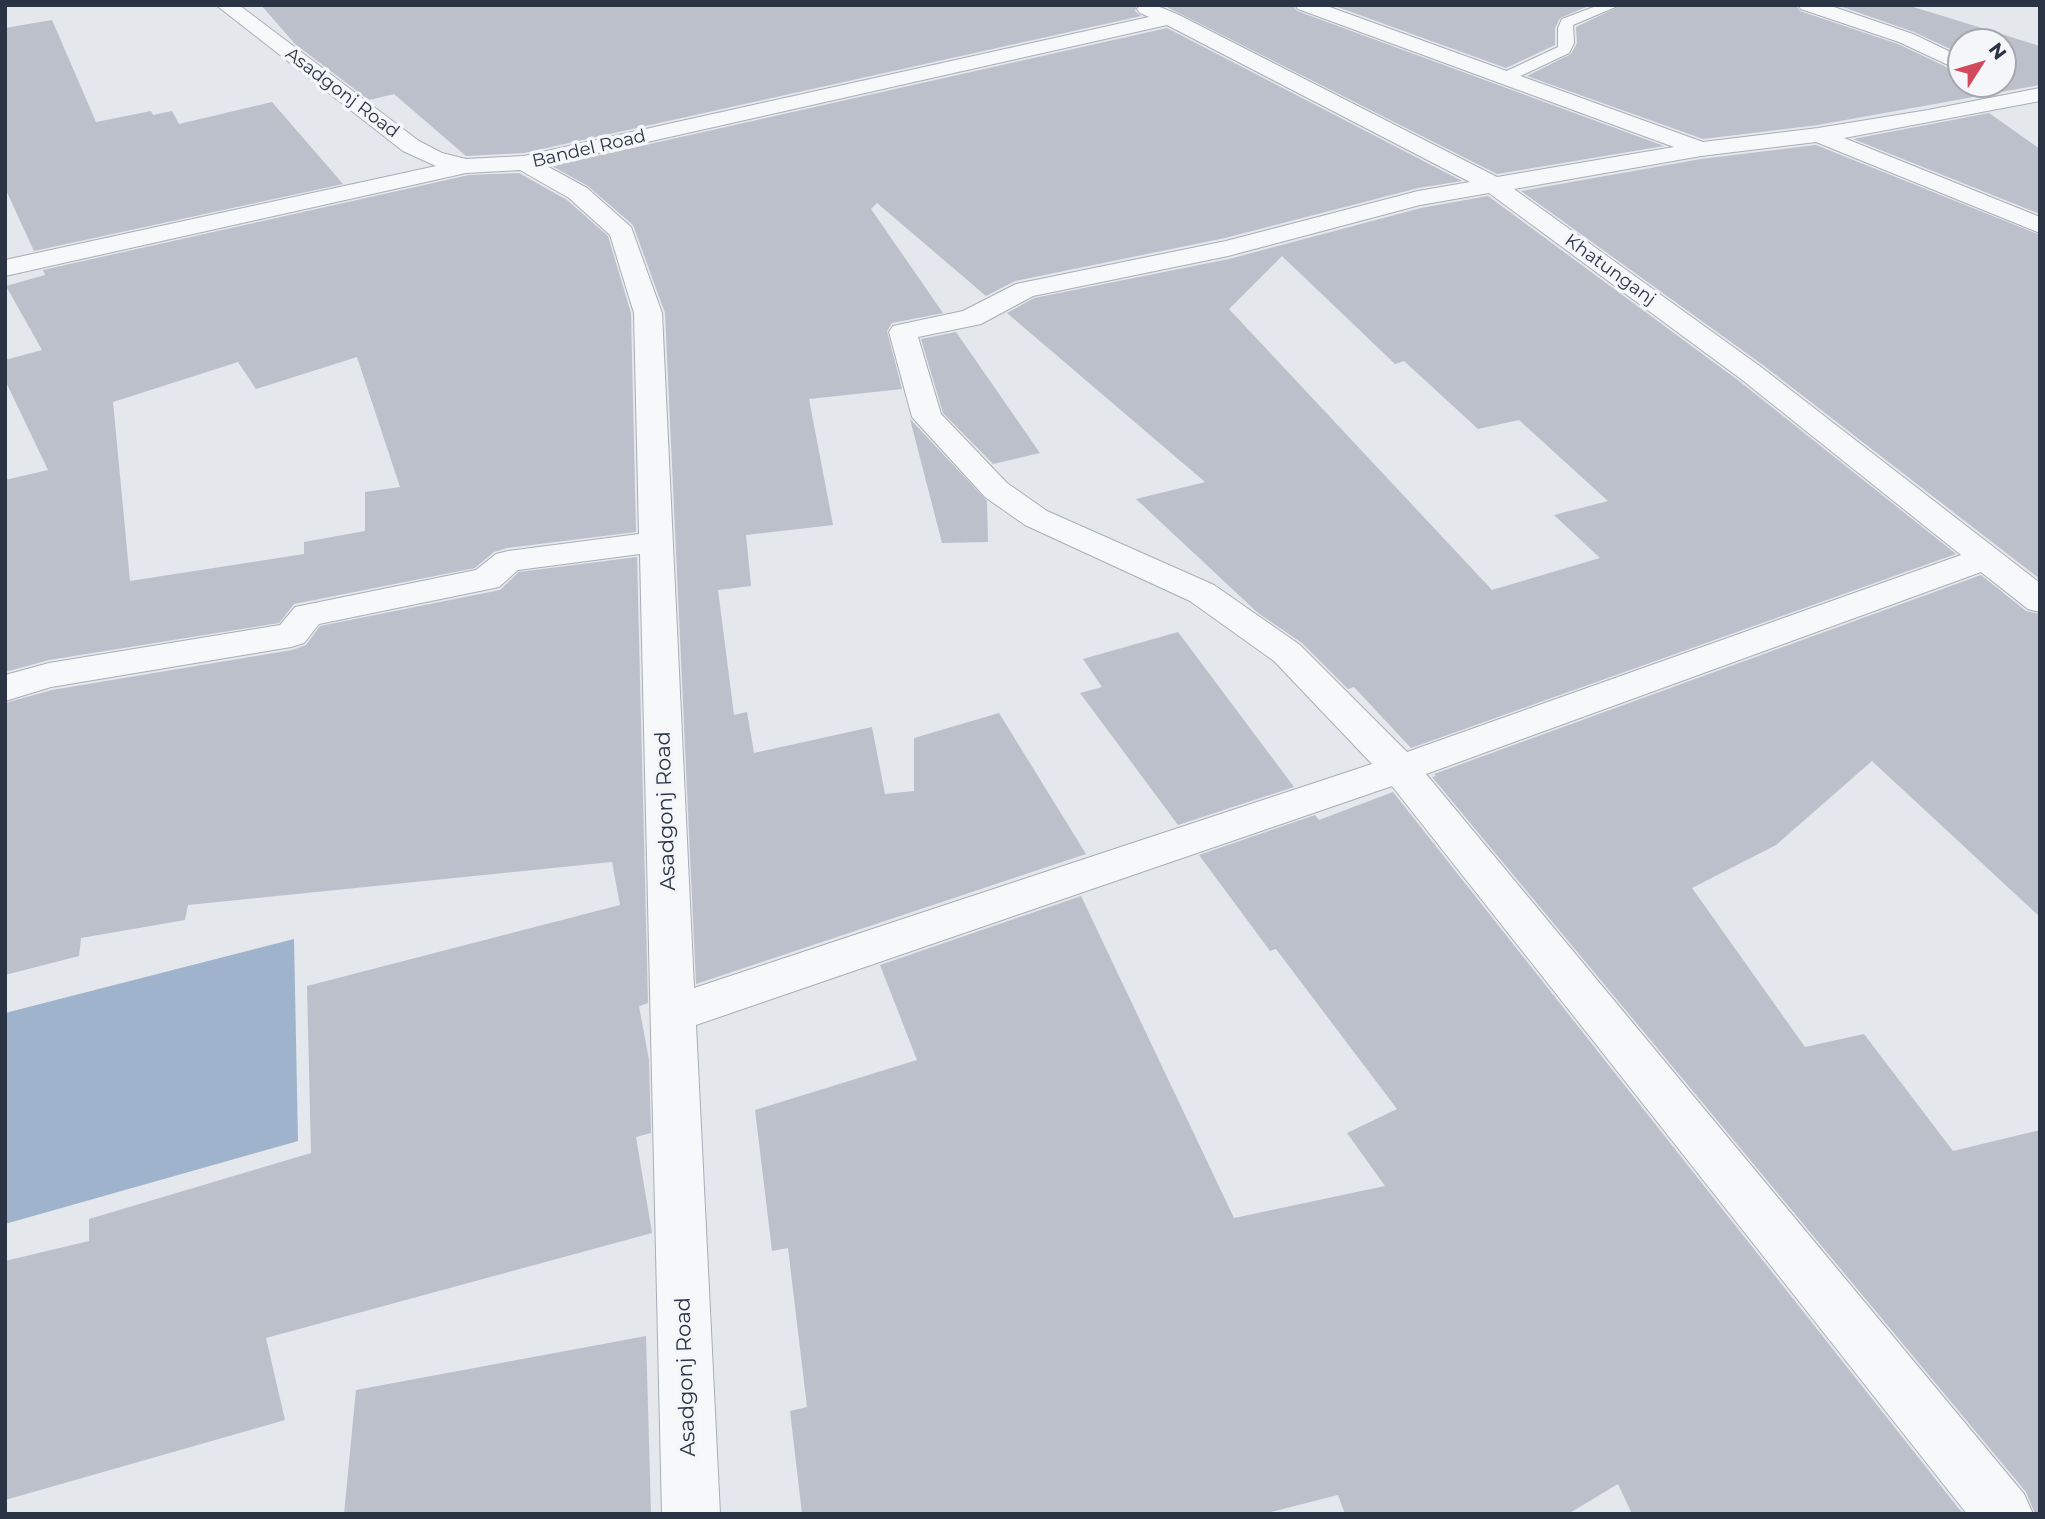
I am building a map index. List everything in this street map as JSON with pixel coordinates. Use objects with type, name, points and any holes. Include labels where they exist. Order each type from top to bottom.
[{"type":"street","name":"Asadgonj Road","points":[[226,5],[411,146],[434,158],[466,166]]},
{"type":"street","name":"Khatunganj","points":[[1139,5],[1170,18],[1492,184],[1751,373],[2040,601]]},
{"type":"street","points":[[1305,5],[1701,149]]},
{"type":"street","points":[[1808,5],[1906,38],[1947,58]]},
{"type":"street","name":"Bandel Road","points":[[5,268],[466,166],[524,163],[1170,18]]},
{"type":"street","points":[[2004,1514],[1400,769],[1287,653],[1202,593],[1036,518],[996,490],[927,417],[903,332],[971,318],[1025,290],[1228,248],[1418,198],[1701,149],[1818,135],[2040,94]]},
{"type":"street","points":[[2006,98],[2010,101]]},
{"type":"street","points":[[1818,135],[2040,226]]},
{"type":"street","name":"Asadgonj Road","points":[[524,163],[578,193],[622,232],[648,313],[691,1514]]},
{"type":"street","points":[[5,688],[49,675],[291,635],[307,615],[487,579],[508,561],[656,542]]},
{"type":"street","points":[[674,1014],[1400,769],[1986,558]]},
{"type":"lane","points":[[1504,78],[1564,50],[1567,43],[1567,22],[1613,5]]},
{"type":"water","points":[[294,939],[298,1141],[5,1224],[5,1013]]},
{"type":"building","points":[[261,5],[1137,5],[1135,11],[1141,16],[524,153],[466,156],[394,94],[369,100],[295,44]]},
{"type":"building","points":[[1163,5],[1293,5],[1297,11],[1664,146],[1497,174]]},
{"type":"building","points":[[1332,5],[1591,5],[1560,18],[1555,28],[1555,45],[1506,68]]},
{"type":"building","points":[[1622,5],[1796,5],[1800,11],[1898,44],[1947,67],[1947,98],[1968,98],[1818,125],[1703,139],[1527,76],[1571,54],[1577,43],[1576,27]]},
{"type":"building","points":[[1837,5],[1907,5],[1982,28],[1947,28],[1947,47],[1914,32]]},
{"type":"building","points":[[52,20],[96,122],[151,111],[153,115],[172,111],[179,124],[272,102],[343,184],[34,251],[5,188],[5,28]]},
{"type":"building","points":[[1167,28],[1462,181],[1418,188],[1225,238],[1015,281],[986,296],[877,203],[871,209],[943,313],[892,323],[887,331],[902,389],[809,399],[833,525],[746,535],[751,586],[718,590],[734,715],[747,712],[754,753],[872,727],[885,794],[914,791],[914,738],[999,713],[1086,854],[696,984],[665,313],[633,225],[588,186],[552,166]]},
{"type":"building","points":[[2017,39],[2040,46],[2040,85],[2017,89]]},
{"type":"building","points":[[1989,113],[2040,149],[2040,214],[1853,139]]},
{"type":"building","points":[[1816,145],[2040,235],[2040,579],[1763,365],[1521,191],[1701,159]]},
{"type":"building","points":[[519,173],[567,200],[608,236],[631,313],[636,532],[507,548],[494,552],[475,568],[294,604],[279,623],[49,660],[5,672],[5,480],[48,470],[5,380],[5,360],[42,350],[6,286],[45,275],[43,270],[469,175]],"holes":[[[357,357],[400,487],[365,492],[365,531],[304,542],[304,554],[130,581],[113,402],[238,362],[256,389]]]},
{"type":"building","points":[[1488,196],[1739,381],[1956,554],[1411,748],[1354,687],[1348,689],[1302,643],[1258,613],[1136,499],[1205,482],[1007,313],[1034,298],[1229,259],[1421,208]],"holes":[[[1282,256],[1395,364],[1404,361],[1478,429],[1519,420],[1608,501],[1554,515],[1600,558],[1492,590],[1229,309]]]},
{"type":"building","points":[[956,332],[1040,453],[993,464],[943,413],[921,339]]},
{"type":"building","points":[[910,419],[987,501],[988,542],[942,543]]},
{"type":"building","points":[[637,557],[648,1003],[639,1006],[649,1060],[651,1133],[636,1137],[652,1233],[266,1338],[285,1420],[5,1500],[5,1261],[89,1241],[89,1219],[311,1153],[307,986],[620,905],[612,862],[188,905],[185,920],[81,938],[79,956],[5,975],[5,703],[52,690],[292,650],[306,645],[320,626],[500,590],[519,572]]},
{"type":"building","points":[[1981,575],[2026,611],[2040,614],[2040,917],[1872,761],[1776,845],[1692,888],[1805,1047],[1864,1034],[1953,1151],[2040,1130],[2040,1514],[2035,1514],[2026,1492],[1432,777],[1436,776],[1434,774]]},
{"type":"building","points":[[1178,632],[1294,787],[1178,825],[1080,693],[1102,687],[1083,659]]},
{"type":"building","points":[[1393,792],[1963,1514],[1632,1514],[1618,1484],[1568,1514],[1345,1514],[1338,1495],[1263,1514],[802,1514],[790,1411],[807,1407],[788,1248],[772,1251],[755,1110],[917,1060],[880,965],[1081,896],[1234,1218],[1385,1186],[1347,1133],[1397,1109],[1276,949],[1270,951],[1199,855],[1315,815],[1319,820]]},
{"type":"building","points":[[646,1336],[651,1514],[344,1514],[356,1390]]}]
